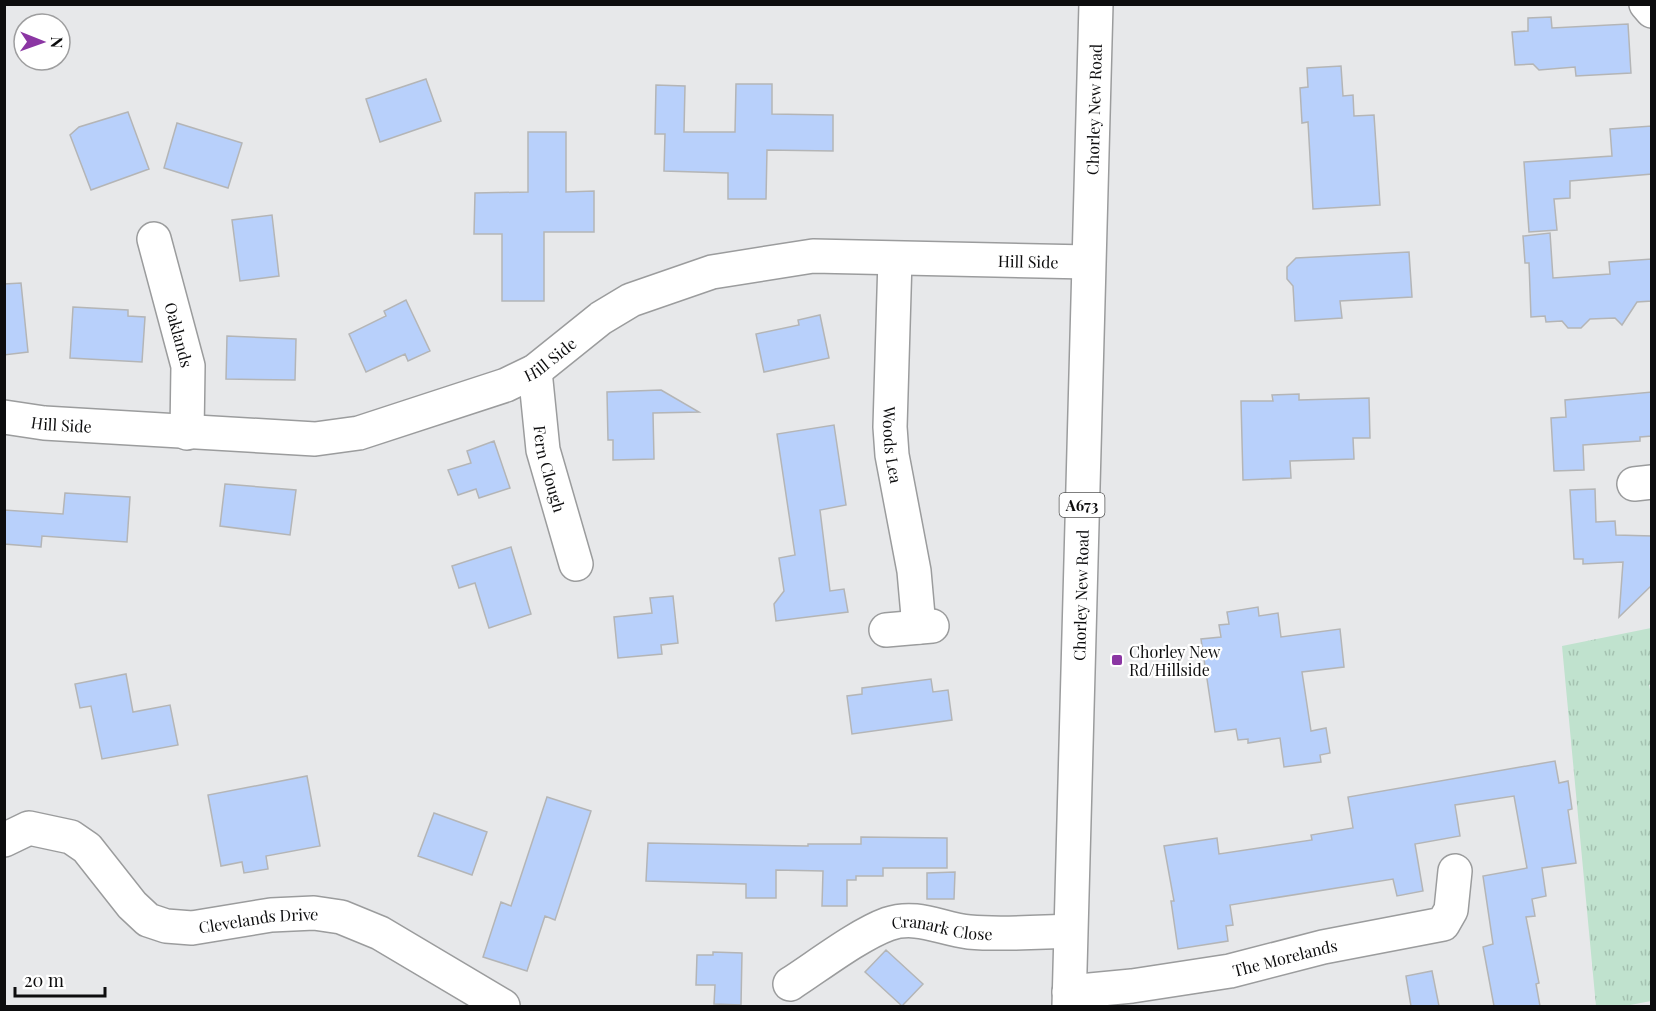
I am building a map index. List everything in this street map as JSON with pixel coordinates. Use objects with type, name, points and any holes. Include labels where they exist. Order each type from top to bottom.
[{"type":"street","name":"Chorley New Road","points":[[1069,999],[1096,4]]},
{"type":"street","points":[[1646,4],[1652,11]]},
{"type":"street","name":"Oaklands","points":[[152,239],[188,366],[187,433]]},
{"type":"street","name":"Hill Side","points":[[4,417],[44,423],[315,439],[359,433],[496,389],[535,370],[601,318],[631,300],[712,272],[813,256],[1088,262]]},
{"type":"street","name":"Woods Lea","points":[[886,630],[925,626],[892,454],[890,427],[895,259]]},
{"type":"street","name":"Fern Clough","points":[[535,370],[543,450],[577,564]]},
{"type":"street","name":"Clevelands Drive","points":[[17,834],[71,837],[87,848],[132,905],[148,920],[166,926],[192,928],[271,915],[314,913],[341,916],[380,933],[503,1006]]},
{"type":"street","name":"The Morelands","points":[[1069,999],[1132,986],[1230,971],[1323,947],[1443,924],[1451,910],[1455,871]]},
{"type":"street","name":"Cranark Close","points":[[790,984],[829,973],[871,933],[900,922],[927,922],[966,932],[994,934],[1071,931]]},
{"type":"green space","points":[[1651,628],[1652,684],[1649,685],[1652,699],[1651,1001],[1625,1006],[1596,1006],[1562,646]]},
{"type":"building","points":[[1551,17],[1552,28],[1628,24],[1631,73],[1576,76],[1575,67],[1539,70],[1533,64],[1515,65],[1512,32],[1528,31],[1528,18]]},
{"type":"building","points":[[1341,66],[1343,96],[1353,95],[1354,116],[1374,115],[1380,205],[1313,209],[1308,122],[1302,123],[1300,88],[1308,87],[1307,68]]},
{"type":"building","points":[[426,79],[441,121],[380,142],[366,99]]},
{"type":"building","points":[[736,84],[772,84],[772,114],[833,115],[833,151],[767,150],[766,199],[728,199],[728,173],[664,171],[665,134],[655,134],[656,85],[685,86],[684,132],[735,132]]},
{"type":"building","points":[[128,112],[149,169],[91,190],[70,135],[79,127]]},
{"type":"building","points":[[177,123],[242,143],[228,188],[164,168]]},
{"type":"building","points":[[1652,126],[1652,174],[1570,181],[1570,198],[1554,199],[1557,230],[1529,232],[1524,162],[1612,156],[1610,129]]},
{"type":"building","points":[[528,132],[566,132],[566,192],[594,191],[594,232],[544,232],[544,301],[502,301],[502,234],[474,234],[475,193],[528,192]]},
{"type":"building","points":[[272,215],[279,276],[240,281],[232,220]]},
{"type":"building","points":[[1550,233],[1553,278],[1610,274],[1609,262],[1652,259],[1652,301],[1637,302],[1622,325],[1615,318],[1590,319],[1581,328],[1568,328],[1562,321],[1546,322],[1545,316],[1531,317],[1529,263],[1525,263],[1523,236]]},
{"type":"building","points":[[1409,252],[1412,297],[1340,301],[1342,318],[1295,321],[1293,286],[1287,279],[1287,267],[1296,258]]},
{"type":"building","points":[[21,283],[28,352],[4,355],[4,284]]},
{"type":"building","points":[[406,300],[430,351],[408,361],[405,354],[366,372],[349,334],[386,316],[384,311]]},
{"type":"building","points":[[73,307],[128,310],[128,316],[145,317],[142,362],[70,358]]},
{"type":"building","points":[[820,315],[829,358],[764,372],[756,334],[799,325],[798,320]]},
{"type":"building","points":[[227,336],[296,339],[295,380],[226,379]]},
{"type":"building","points":[[661,390],[699,412],[653,413],[654,459],[613,460],[613,440],[608,440],[607,392]]},
{"type":"building","points":[[1652,392],[1652,436],[1640,437],[1640,441],[1583,445],[1584,470],[1554,471],[1551,418],[1566,417],[1565,400]]},
{"type":"building","points":[[1299,394],[1299,400],[1369,398],[1370,438],[1353,438],[1354,459],[1290,461],[1291,478],[1243,480],[1241,401],[1273,401],[1272,395]]},
{"type":"building","points":[[834,425],[846,505],[820,510],[830,591],[844,589],[848,612],[776,621],[774,604],[784,591],[779,558],[795,555],[777,434]]},
{"type":"building","points":[[494,441],[510,488],[479,498],[476,489],[458,495],[448,470],[471,463],[467,451]]},
{"type":"building","points":[[225,484],[296,490],[290,535],[220,526]]},
{"type":"building","points":[[1595,489],[1596,522],[1615,521],[1616,535],[1652,536],[1652,585],[1619,617],[1623,562],[1583,564],[1583,559],[1574,559],[1570,490]]},
{"type":"building","points":[[65,493],[130,497],[127,542],[42,536],[41,547],[4,544],[4,510],[63,514]]},
{"type":"building","points":[[511,547],[531,614],[489,628],[475,583],[459,588],[452,566]]},
{"type":"building","points":[[673,596],[678,643],[661,645],[662,654],[618,658],[614,617],[652,613],[650,598]]},
{"type":"building","points":[[1258,607],[1259,616],[1278,613],[1281,637],[1340,629],[1344,667],[1302,672],[1311,731],[1326,728],[1330,753],[1320,755],[1321,762],[1284,767],[1280,738],[1248,743],[1248,739],[1238,740],[1236,729],[1215,732],[1201,639],[1221,637],[1219,625],[1229,624],[1227,612]]},
{"type":"building","points":[[126,674],[133,712],[170,705],[178,745],[102,759],[91,706],[80,708],[75,684]]},
{"type":"building","points":[[931,679],[933,692],[948,690],[952,720],[852,734],[847,696],[862,694],[862,688]]},
{"type":"building","points":[[1555,761],[1559,783],[1568,781],[1572,809],[1568,810],[1576,863],[1542,868],[1546,896],[1532,899],[1535,916],[1526,917],[1539,983],[1536,984],[1540,1006],[1494,1006],[1483,947],[1493,944],[1483,876],[1527,868],[1514,796],[1455,805],[1460,836],[1415,844],[1423,891],[1397,896],[1393,879],[1230,905],[1233,925],[1226,926],[1228,941],[1178,949],[1171,901],[1174,901],[1164,846],[1217,838],[1219,854],[1312,840],[1311,835],[1353,828],[1348,797]]},
{"type":"building","points":[[307,776],[320,846],[266,856],[268,869],[244,873],[242,862],[221,866],[208,795]]},
{"type":"building","points":[[547,797],[591,811],[555,920],[545,916],[527,971],[483,957],[501,902],[511,906]]},
{"type":"building","points":[[434,813],[487,832],[472,875],[418,856]]},
{"type":"building","points":[[861,837],[947,838],[947,868],[883,868],[883,876],[856,876],[856,880],[847,880],[847,906],[822,906],[823,871],[776,870],[776,898],[746,898],[746,884],[646,881],[648,843],[808,846],[808,844],[861,844]]},
{"type":"building","points":[[955,872],[954,899],[927,899],[927,873]]},
{"type":"building","points":[[886,950],[923,984],[902,1006],[865,972]]},
{"type":"building","points":[[713,952],[742,953],[741,1005],[714,1004],[715,985],[696,985],[697,955],[713,955]]},
{"type":"building","points":[[1432,971],[1439,1006],[1411,1006],[1406,976]]},
{"type":"place","name":"Chorley New Rd/Hillside","points":[[1117,660]]}]
